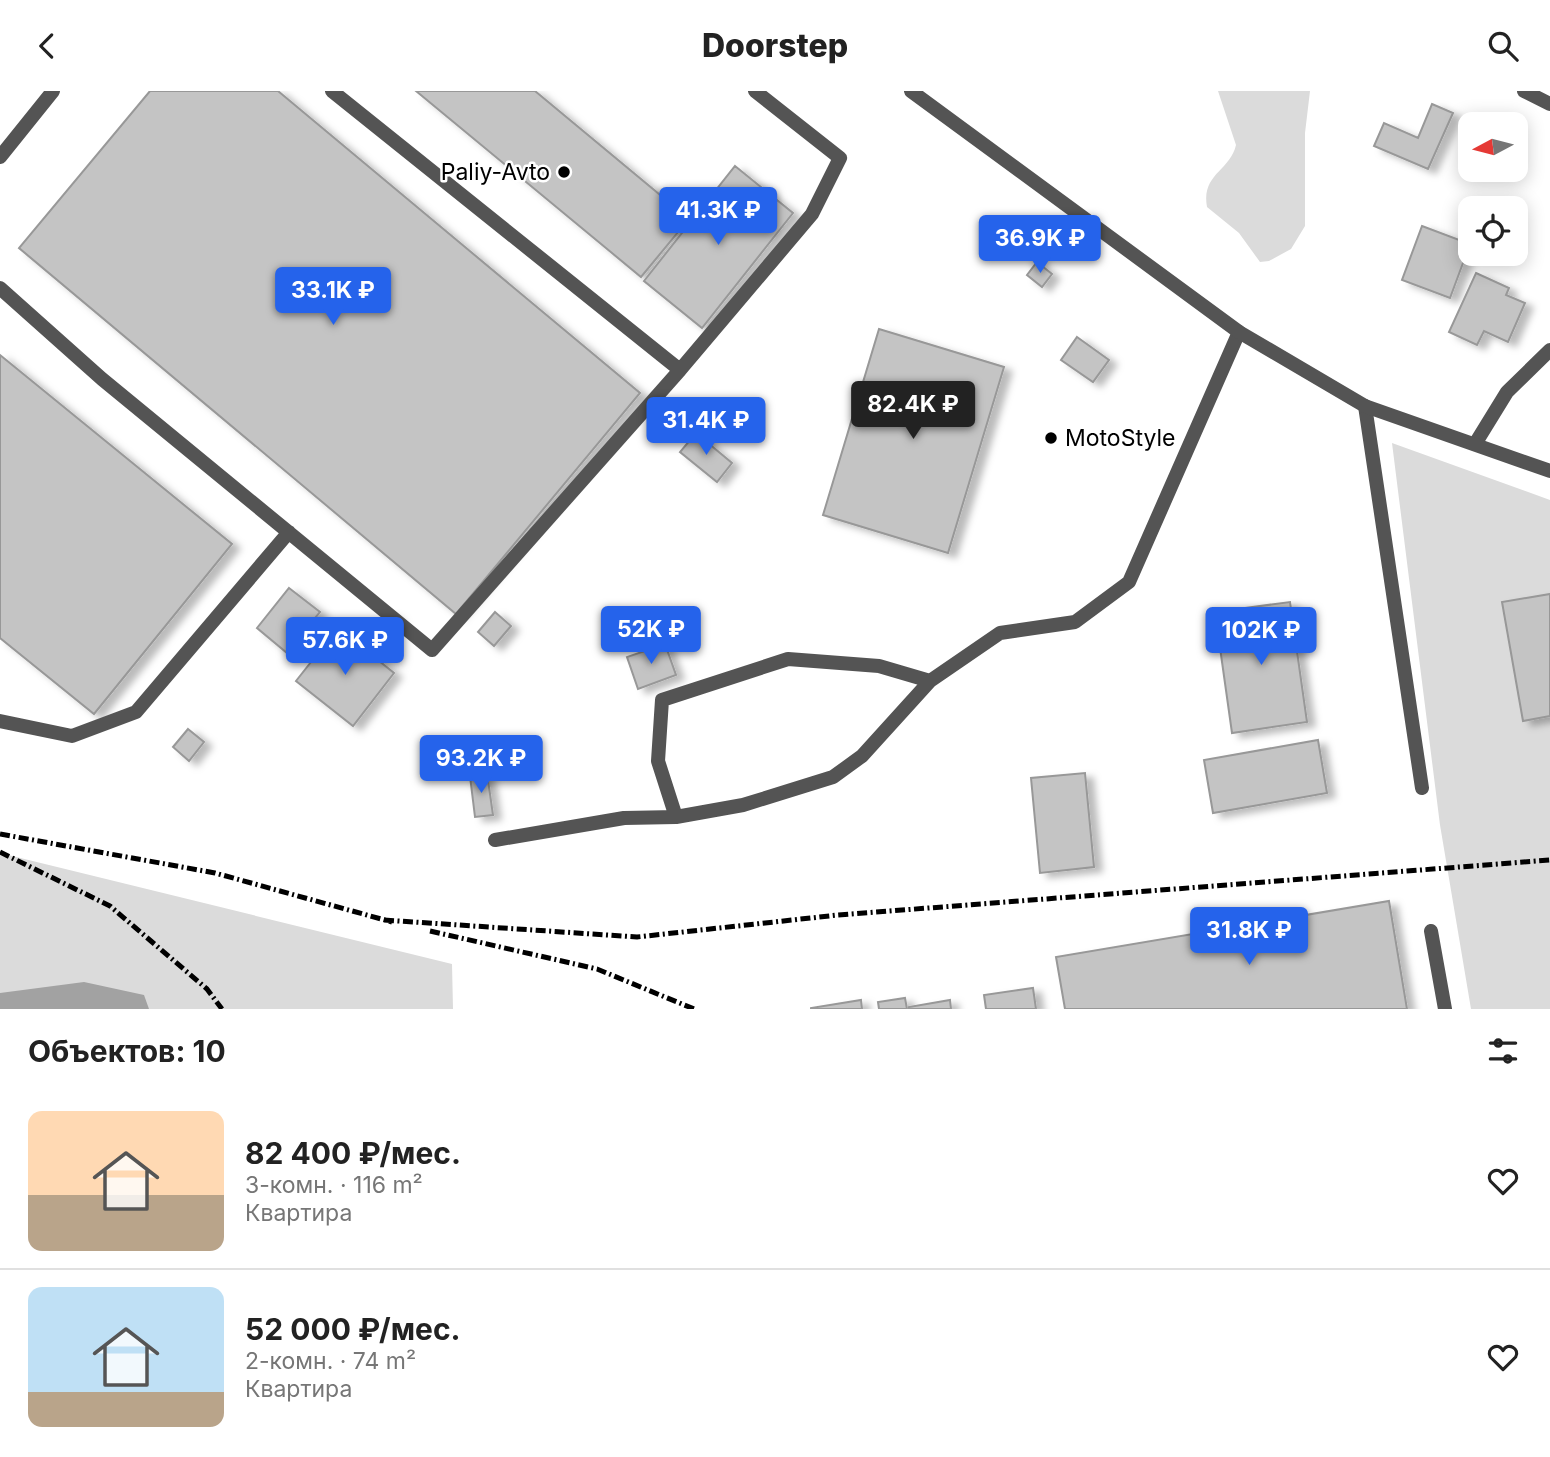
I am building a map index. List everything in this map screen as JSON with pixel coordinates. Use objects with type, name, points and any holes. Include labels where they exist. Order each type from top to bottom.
[{"type":"street","points":[[0,157],[53,91]]},
{"type":"street","points":[[332,91],[680,370]]},
{"type":"street","points":[[0,288],[103,379],[432,650],[680,370],[812,213],[840,158],[755,91]]},
{"type":"street","points":[[911,91],[1239,332],[1365,406],[1550,471]]},
{"type":"street","points":[[1524,91],[1550,104]]},
{"type":"street","points":[[495,840],[624,818],[676,817],[743,805],[832,777],[862,756],[930,681],[1000,633],[1075,622],[1129,582],[1239,332]]},
{"type":"street","points":[[1475,444],[1507,392],[1550,350]]},
{"type":"street","points":[[1365,406],[1422,788]]},
{"type":"street","points":[[0,721],[72,736],[136,712],[289,532]]},
{"type":"street","points":[[676,817],[658,761],[662,700],[788,659],[879,666],[930,681]]},
{"type":"street","points":[[1431,931],[1445,1009]]},
{"type":"shaded area","points":[[1218,91],[1310,91],[1305,133],[1305,226],[1291,249],[1269,261],[1260,262],[1239,233],[1207,207],[1208,187],[1233,154],[1236,145]]},
{"type":"shaded area","points":[[1392,443],[1550,500],[1550,1009],[1471,1009],[1440,825]]},
{"type":"shaded area","points":[[0,853],[452,964],[453,1009],[0,1009]]},
{"type":"shaded area","points":[[84,982],[144,995],[149,1009],[0,1009],[0,993]]},
{"type":"building","points":[[150,91],[278,91],[640,393],[456,614],[19,248]]},
{"type":"building","points":[[416,91],[535,91],[689,219],[641,277]]},
{"type":"building","points":[[1432,104],[1453,113],[1428,169],[1374,146],[1384,123],[1418,138]]},
{"type":"building","points":[[735,166],[793,213],[702,328],[644,281]]},
{"type":"building","points":[[1422,226],[1458,240],[1458,266],[1462,266],[1450,298],[1402,280]]},
{"type":"building","points":[[1037,262],[1052,274],[1042,287],[1027,275]]},
{"type":"building","points":[[1476,273],[1509,288],[1506,295],[1525,303],[1508,342],[1484,331],[1477,345],[1449,332]]},
{"type":"building","points":[[879,329],[1004,367],[948,553],[823,515]]},
{"type":"building","points":[[1077,337],[1109,360],[1093,382],[1061,360]]},
{"type":"building","points":[[0,355],[232,544],[94,714],[0,638]]},
{"type":"building","points":[[696,433],[732,463],[717,482],[680,452]]},
{"type":"building","points":[[289,588],[320,612],[287,653],[257,628]]},
{"type":"building","points":[[1550,594],[1550,716],[1523,721],[1502,602]]},
{"type":"building","points":[[1290,602],[1307,722],[1232,733],[1215,612]]},
{"type":"building","points":[[495,612],[511,626],[494,646],[478,632]]},
{"type":"building","points":[[338,628],[394,673],[353,726],[296,681]]},
{"type":"building","points":[[665,644],[676,675],[638,689],[627,657]]},
{"type":"building","points":[[188,729],[204,742],[189,761],[173,747]]},
{"type":"building","points":[[1318,740],[1327,793],[1213,813],[1204,760]]},
{"type":"building","points":[[487,773],[493,815],[475,817],[470,776]]},
{"type":"building","points":[[1085,773],[1094,867],[1040,873],[1031,778]]},
{"type":"building","points":[[1389,901],[1407,1009],[1065,1009],[1056,957]]},
{"type":"building","points":[[1033,988],[1036,1009],[986,1009],[984,995]]},
{"type":"building","points":[[905,998],[907,1009],[879,1009],[878,1002]]},
{"type":"building","points":[[861,1000],[862,1009],[811,1009],[811,1008]]},
{"type":"building","points":[[950,1000],[951,1009],[909,1009],[909,1007]]},
{"type":"railway","points":[[0,834],[215,873],[392,922]]},
{"type":"railway","points":[[0,852],[110,906],[207,989],[222,1009]]},
{"type":"railway","points":[[384,920],[637,937],[838,915],[1550,860]]},
{"type":"railway","points":[[430,931],[597,969],[694,1009]]},
{"type":"place","name":"Paliy-Avto","points":[[564,172]]},
{"type":"place","name":"MotoStyle","points":[[1051,438]]}]
